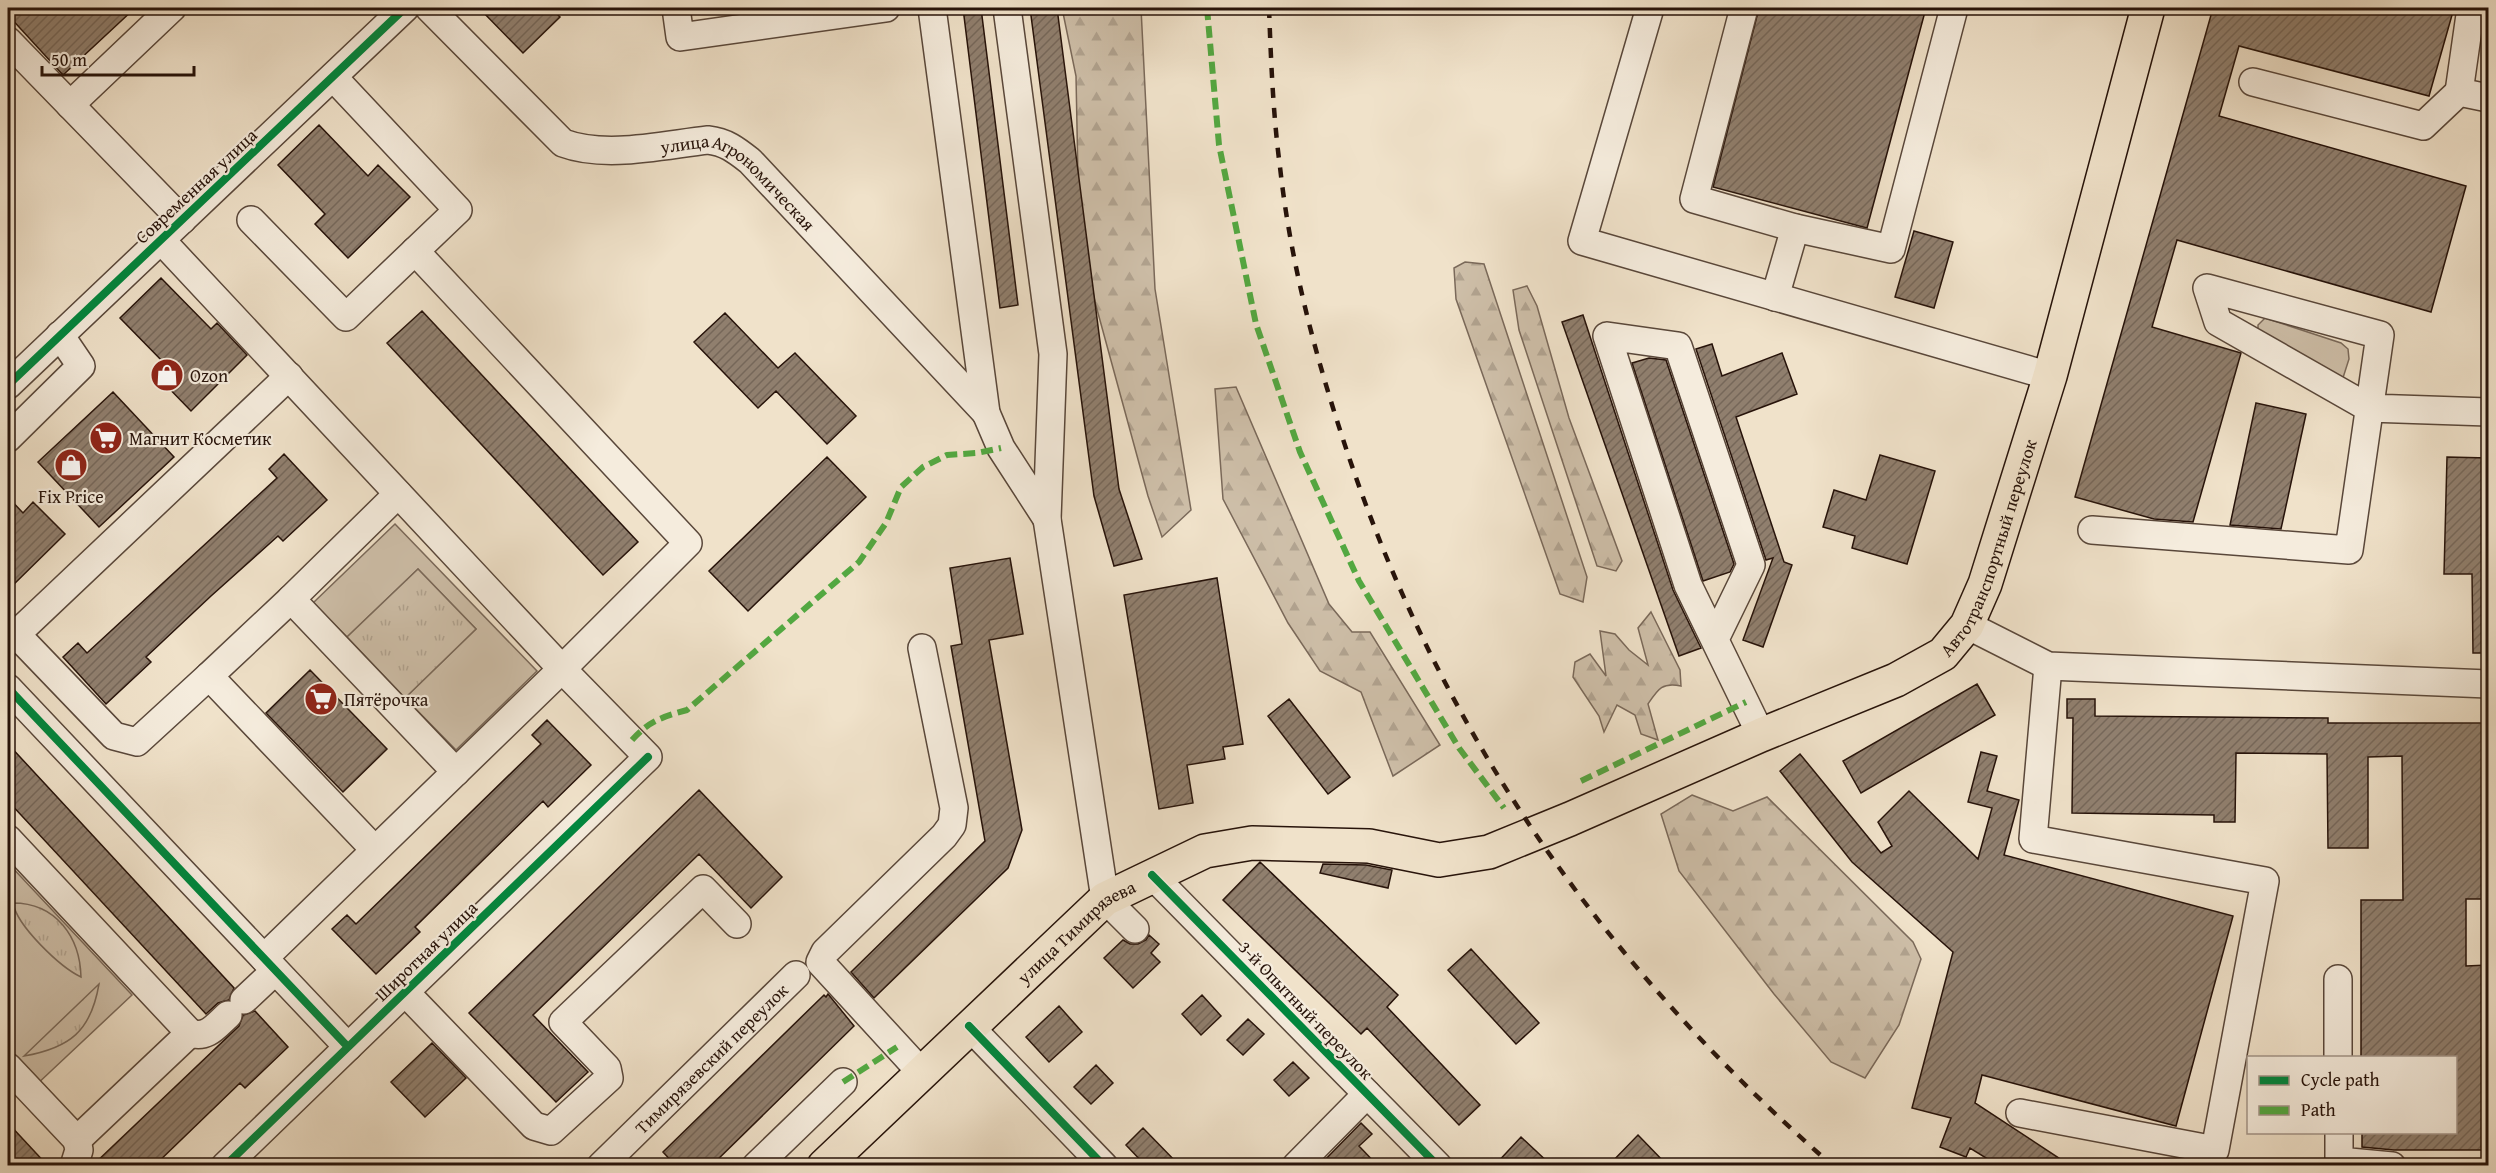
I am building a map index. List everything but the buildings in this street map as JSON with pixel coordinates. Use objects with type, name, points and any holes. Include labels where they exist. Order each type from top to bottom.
[{"type":"main road","name":"Автотранспортный переулок","points":[[1534,834],[1761,735],[1896,680],[1943,654],[1967,625],[1985,584],[2050,376],[2148,8]]},
{"type":"main road","name":"улица Тимирязева","points":[[824,1166],[1105,899],[1152,875],[1205,851],[1252,843],[1370,846],[1439,860],[1489,852],[1534,834]]},
{"type":"street","points":[[70,105],[172,8]]},
{"type":"street","name":"Современная улица","points":[[8,385],[405,8]]},
{"type":"street","name":"улица Агрономическая","points":[[429,8],[563,143],[582,150],[601,152],[708,140],[722,142],[734,148],[750,161],[986,413]]},
{"type":"street","points":[[676,8],[680,37],[886,8]]},
{"type":"street","points":[[932,8],[986,413],[1001,448],[1047,519]]},
{"type":"street","points":[[1007,8],[1053,354],[1047,519],[1105,899],[1135,929]]},
{"type":"street","points":[[1650,8],[1582,241],[2050,376]]},
{"type":"street","points":[[1744,8],[1694,199],[1795,228],[1891,249],[1954,8]]},
{"type":"street","points":[[2253,82],[2423,126],[2458,92],[2470,8]]},
{"type":"street","points":[[8,41],[182,220]]},
{"type":"street","points":[[251,220],[346,317],[458,210],[333,77]]},
{"type":"street","points":[[2458,92],[2488,98]]},
{"type":"street","points":[[1775,297],[1795,228]]},
{"type":"street","points":[[161,240],[562,669]]},
{"type":"street","points":[[8,839],[190,1033],[198,1036],[207,1034],[236,1007],[270,964],[375,850],[688,543],[415,251]]},
{"type":"street","points":[[2092,530],[2349,550],[2369,408],[2380,335],[2207,288],[2218,322],[2369,408],[2488,411]]},
{"type":"street","points":[[8,438],[81,366],[60,335]]},
{"type":"street","points":[[1715,639],[1750,566],[1678,346],[1607,336],[1688,585],[1761,735]]},
{"type":"street","points":[[289,376],[12,638],[114,736],[137,742],[291,599],[398,494]]},
{"type":"street","points":[[291,599],[456,772]]},
{"type":"street","points":[[1967,625],[2048,666],[2488,684]]},
{"type":"street","points":[[921,1072],[820,962],[825,952],[944,836],[952,825],[954,808],[922,648]]},
{"type":"street","points":[[2020,1113],[2215,1150],[2265,881],[2033,839],[2048,666]]},
{"type":"street","name":"Широтная улица","points":[[225,1166],[648,757],[562,669]]},
{"type":"street","points":[[209,676],[375,850]]},
{"type":"street","points":[[8,688],[348,1047]]},
{"type":"street","name":"3-й Опытный переулок","points":[[1152,875],[1438,1166]]},
{"type":"street","points":[[405,992],[534,1126],[551,1131],[609,1078],[607,1068],[563,1022],[703,889],[737,924]]},
{"type":"street","name":"Тимирязевский переулок","points":[[601,1166],[796,975]]},
{"type":"street","points":[[2338,979],[2338,1056]]},
{"type":"street","points":[[969,1026],[1104,1166]]},
{"type":"street","points":[[8,1067],[75,1153],[190,1033]]},
{"type":"street","points":[[756,1166],[843,1082]]},
{"type":"street","points":[[1296,1166],[1367,1094]]},
{"type":"street","points":[[2339,1134],[2339,1161],[2392,1166]]},
{"type":"green space","points":[[1062,8],[1141,8],[1155,289],[1191,510],[1162,537],[1148,496],[1095,302],[1079,229],[1076,76]]},
{"type":"green space","points":[[1465,262],[1484,264],[1587,577],[1583,602],[1560,594],[1456,299],[1454,268]]},
{"type":"green space","points":[[1527,286],[1537,306],[1569,418],[1622,561],[1616,571],[1597,566],[1519,330],[1513,290]]},
{"type":"green space","points":[[2265,318],[2341,343],[2348,349],[2349,359],[2341,384],[2258,330],[2258,325]]},
{"type":"green space","points":[[1236,387],[1329,604],[1352,632],[1370,632],[1440,745],[1393,776],[1361,692],[1320,671],[1288,623],[1223,499],[1215,389]]},
{"type":"green space","points":[[395,524],[537,671],[456,750],[405,698],[476,629],[418,569],[347,637],[313,603]]},
{"type":"green space","points":[[418,569],[476,629],[405,698],[347,637]]},
{"type":"green space","points":[[1651,612],[1680,670],[1681,686],[1669,685],[1661,688],[1648,704],[1658,740],[1641,734],[1635,715],[1617,705],[1604,732],[1599,716],[1573,677],[1575,662],[1590,654],[1606,676],[1600,631],[1615,634],[1629,650],[1648,665],[1638,628]]},
{"type":"green space","points":[[1692,795],[1733,811],[1767,797],[1913,942],[1921,959],[1899,1025],[1865,1078],[1831,1062],[1774,994],[1679,871],[1661,814]]},
{"type":"green space","points":[[8,863],[132,995],[34,1087],[8,1059]]},
{"type":"green space","points":[[13,903],[42,909],[63,925],[76,949],[81,977],[41,945],[22,923]]},
{"type":"green space","points":[[99,984],[90,1014],[76,1035],[54,1048],[24,1056]]},
{"type":"railway","points":[[1269,8],[1273,88],[1284,201],[1304,302],[1341,433],[1380,540],[1425,643],[1477,741],[1536,834],[1601,923],[1672,1008],[1749,1089],[1833,1166]]},
{"type":"marked path","points":[[1207,8],[1219,145],[1256,324],[1300,452],[1359,581],[1459,748],[1504,808]]},
{"type":"marked path","points":[[632,740],[656,720],[687,710],[859,562],[886,523],[901,487],[923,467],[947,455],[977,453],[1001,448]]},
{"type":"marked path","points":[[1581,781],[1746,702]]},
{"type":"marked path","points":[[843,1082],[897,1047]]},
{"type":"cycle path","points":[[8,385],[405,8]]},
{"type":"cycle path","points":[[8,688],[348,1047]]},
{"type":"cycle path","points":[[225,1166],[648,757]]},
{"type":"cycle path","points":[[1152,875],[1438,1166]]},
{"type":"cycle path","points":[[969,1026],[1104,1166]]},
{"type":"place","name":"Ozon","points":[[167,375]]},
{"type":"place","name":"Магнит Косметик","points":[[106,438]]},
{"type":"place","name":"Fix Price","points":[[71,465]]},
{"type":"place","name":"Пятёрочка","points":[[321,699]]}]
